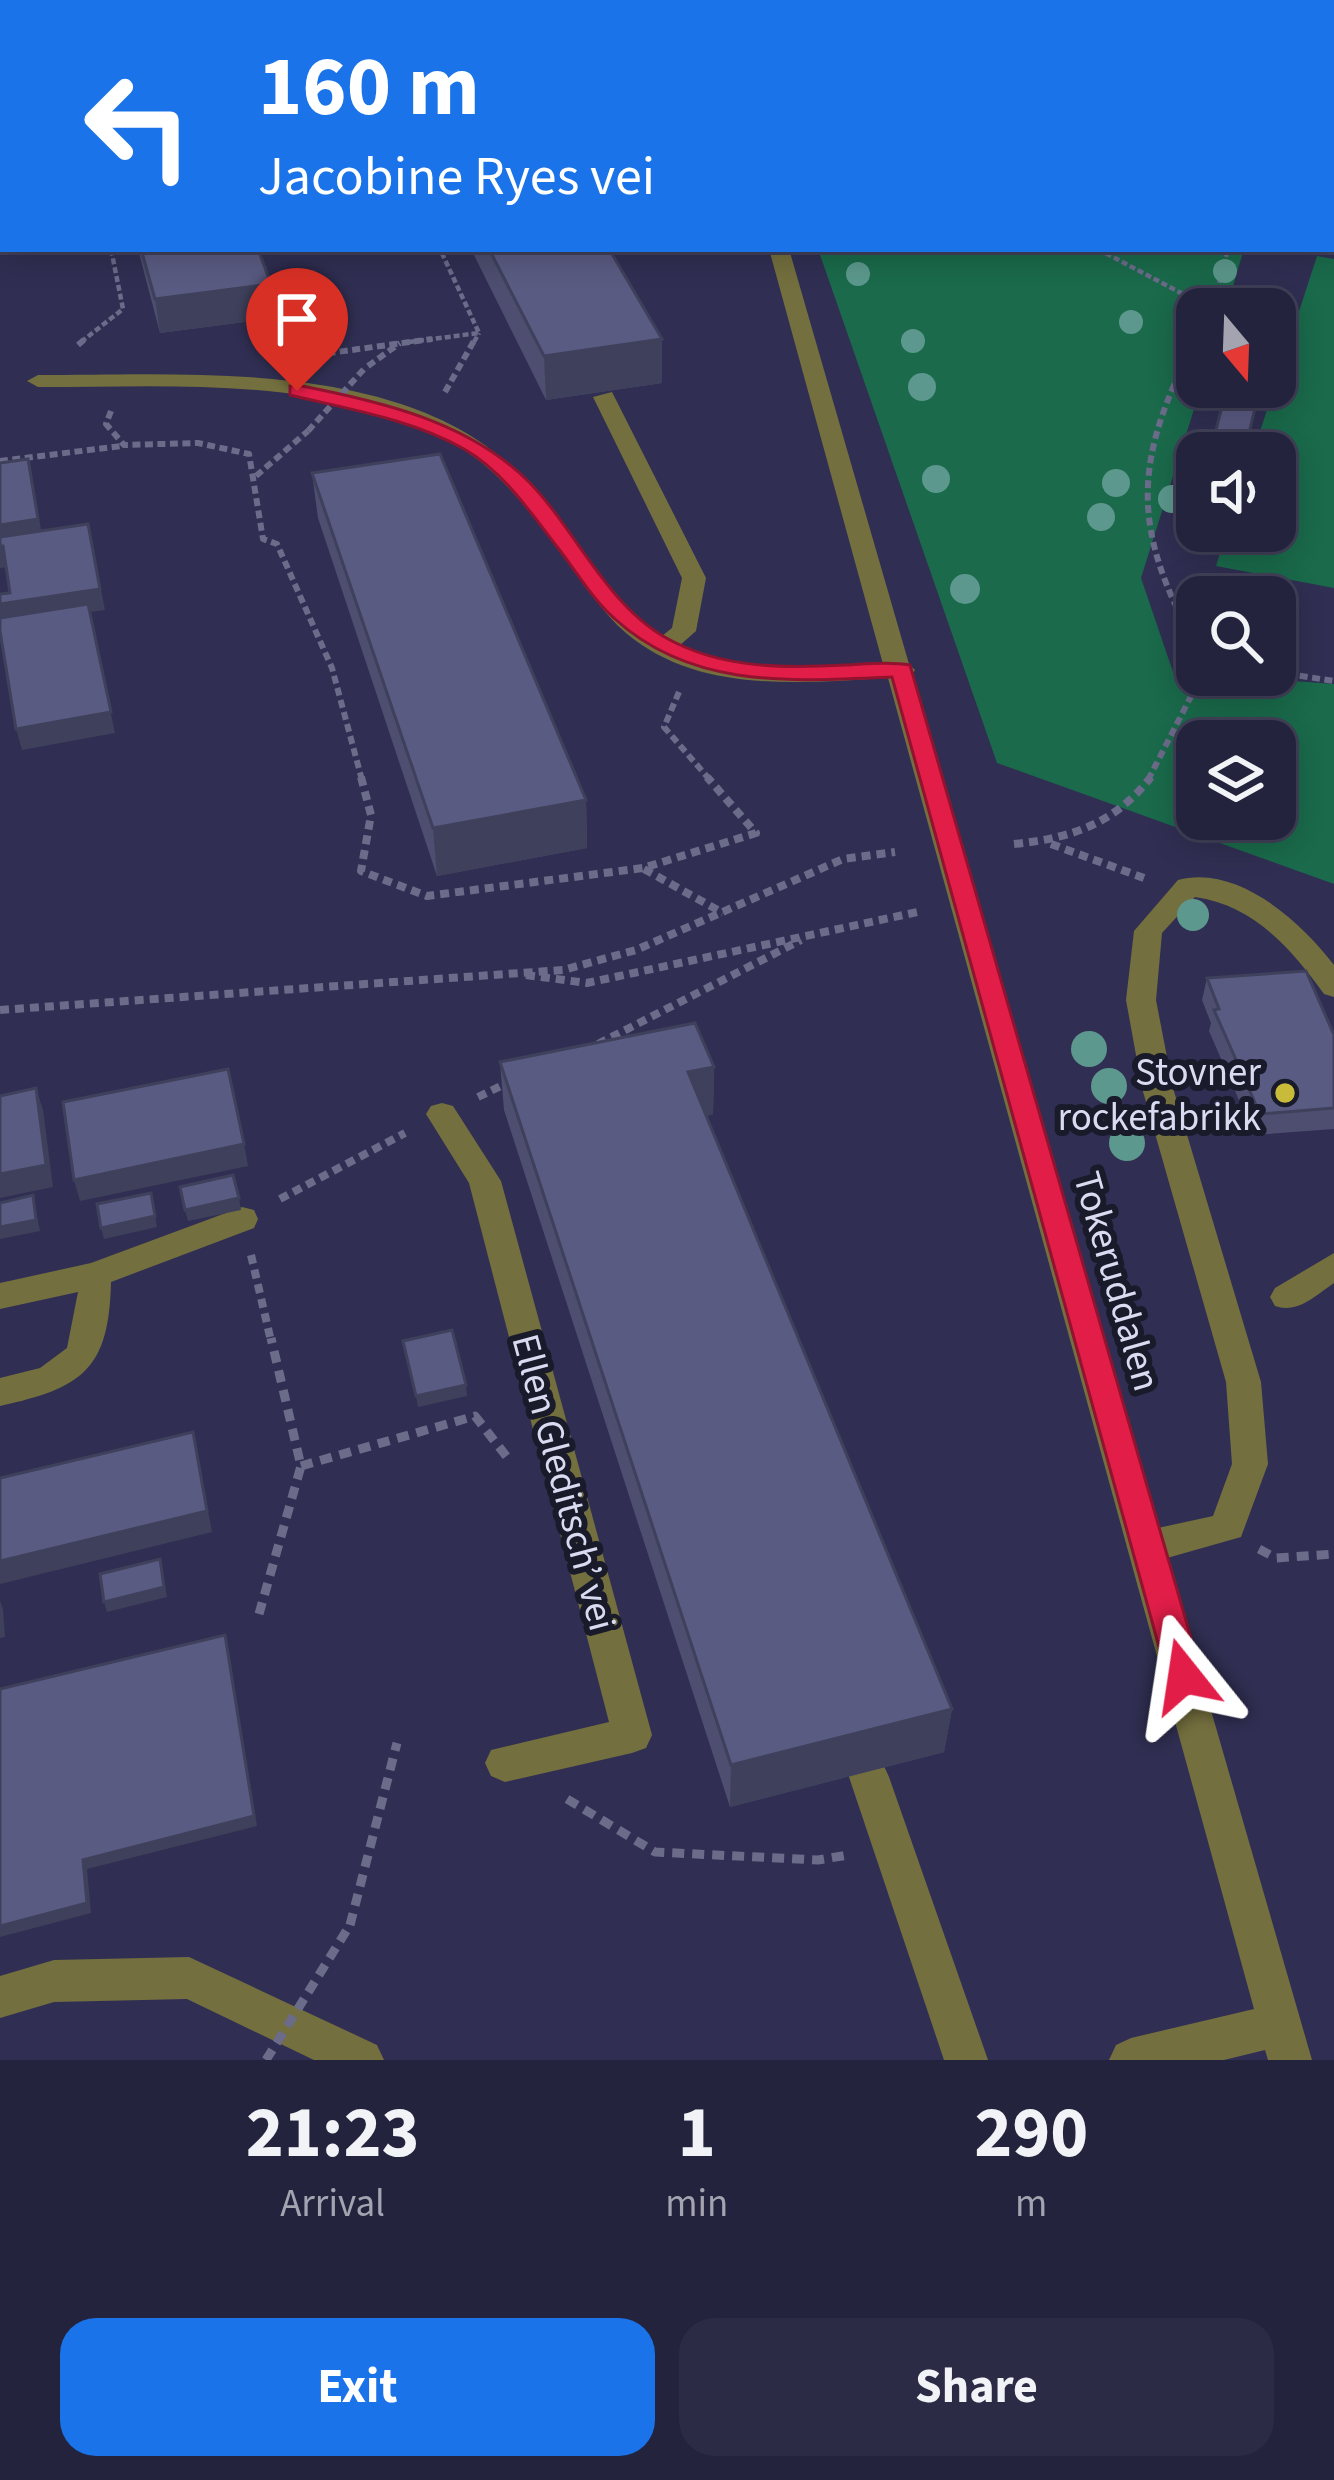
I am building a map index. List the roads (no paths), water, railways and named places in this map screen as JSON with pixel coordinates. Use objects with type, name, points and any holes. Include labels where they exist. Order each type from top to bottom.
[{"type":"street","name":"Tokeruddalen","points":[[780,252],[902,670],[1285,2043]]},
{"type":"street","points":[[38,381],[260,383],[369,405],[427,424],[472,445],[522,487],[619,612],[663,646],[701,662],[777,675],[902,670]]},
{"type":"street","points":[[604,397],[694,578],[684,632],[663,646]]},
{"type":"street","points":[[1186,1062],[1159,998],[1153,958],[1153,926],[1170,896],[1188,887],[1210,889],[1264,910],[1292,934],[1334,987]]},
{"type":"street","name":"Ellen Gleditsch’ vei","points":[[442,1114],[485,1181],[632,1735],[505,1763]]},
{"type":"street","points":[[0,1296],[95,1276],[242,1219]]},
{"type":"street","points":[[1287,1301],[1334,1266]]},
{"type":"street","points":[[0,1392],[69,1370],[94,1341],[95,1276]]},
{"type":"street","points":[[1148,1545],[1229,1526],[1288,1469]]},
{"type":"street","points":[[869,1777],[966,2060]]},
{"type":"street","points":[[0,1997],[54,1982],[189,1978],[362,2060]]},
{"type":"street","points":[[1132,2060],[1285,2043]]},
{"type":"place","name":"Stovner rockefabrikk","points":[[1285,1093]]}]
